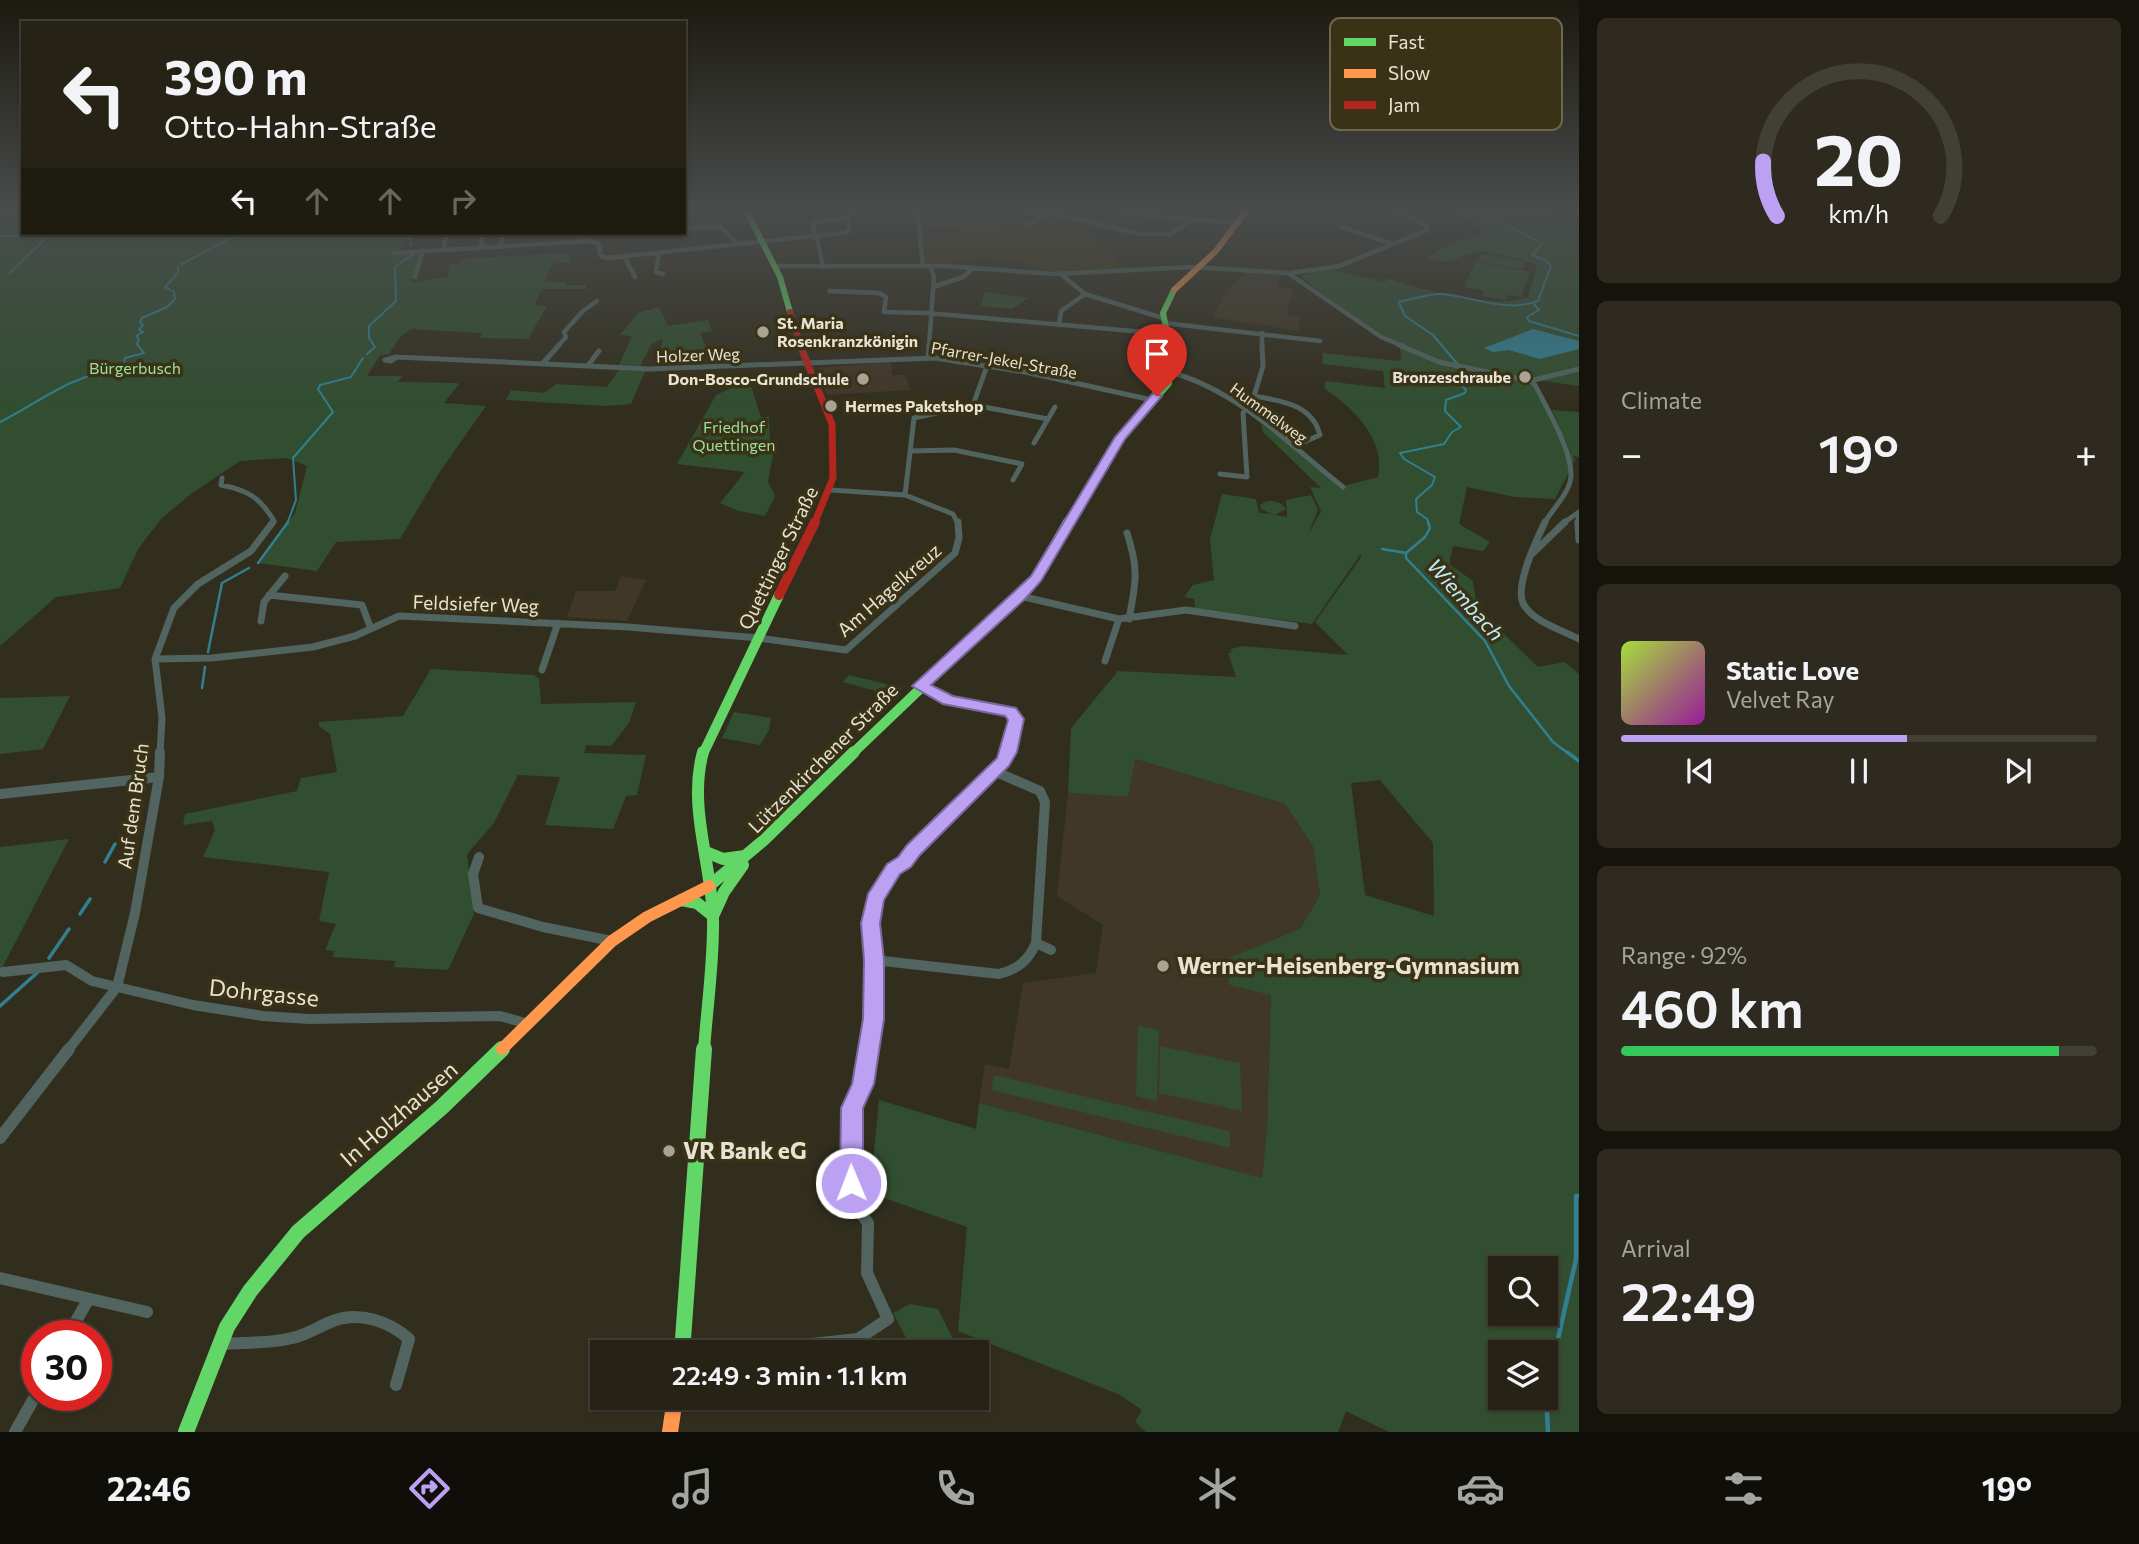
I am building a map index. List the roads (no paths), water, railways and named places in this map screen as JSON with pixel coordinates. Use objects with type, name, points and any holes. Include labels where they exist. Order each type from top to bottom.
[{"type":"street","name":"Quettinger Straße","points":[[709,886],[698,798],[701,758],[831,489],[832,424],[777,275]]},
{"type":"street","points":[[928,358],[933,275]]},
{"type":"street","points":[[933,287],[965,275]]},
{"type":"street","points":[[1062,275],[1085,294],[1165,325]]},
{"type":"street","points":[[1173,373],[1165,325],[1166,302],[1192,275]]},
{"type":"street","points":[[1289,275],[1381,337],[1438,362],[1530,382],[1579,369]]},
{"type":"street","points":[[830,291],[879,293],[886,297],[884,312],[932,313],[1059,325],[1165,325],[1320,341]]},
{"type":"street","points":[[1059,325],[1061,311],[1085,294]]},
{"type":"street","points":[[544,362],[566,337],[564,332],[573,320],[597,301]]},
{"type":"street","points":[[1220,474],[1247,477],[1242,429],[1245,410],[1254,396],[1263,366],[1262,333]]},
{"type":"street","points":[[589,364],[599,351]]},
{"type":"street","name":"Holzer Weg","points":[[397,357],[589,364],[650,369],[809,365]]},
{"type":"street","name":"Pfarrer-Jekel-Straße","points":[[809,365],[928,358],[987,366],[1152,400]]},
{"type":"street","points":[[973,405],[987,366]]},
{"type":"street","name":"Lützenkirchener Straße","points":[[709,886],[751,854],[920,686],[1020,596],[1036,578],[1120,437],[1167,385],[1173,373]]},
{"type":"street","name":"Hummelweg","points":[[1173,373],[1199,381],[1245,410],[1343,487]]},
{"type":"street","points":[[1530,382],[1535,386],[1570,457],[1571,480],[1532,548],[1533,553],[1521,584],[1520,598],[1523,606],[1579,639]]},
{"type":"street","points":[[1254,396],[1294,405],[1308,412],[1319,424],[1320,435],[1313,442],[1298,443],[1280,435]]},
{"type":"street","points":[[905,495],[915,417],[973,405],[1048,419]]},
{"type":"street","points":[[1034,443],[1055,407]]},
{"type":"street","points":[[911,451],[954,450],[1022,464],[1013,480]]},
{"type":"street","name":"Auf dem Bruch","points":[[0,1138],[117,987],[135,913],[159,776],[162,718],[155,659],[174,608],[198,584],[251,551],[274,521],[268,511],[245,490],[221,485],[222,478]]},
{"type":"street","name":"Am Hagelkreuz","points":[[759,638],[846,650],[959,547],[957,517],[950,512],[905,495],[831,489]]},
{"type":"street","points":[[1533,553],[1539,550],[1557,528],[1579,513]]},
{"type":"street","points":[[1579,513],[1579,540]]},
{"type":"street","points":[[1127,533],[1135,557],[1137,579],[1129,619]]},
{"type":"street","points":[[261,621],[264,602],[285,576]]},
{"type":"street","points":[[269,595],[352,602],[362,606],[371,629]]},
{"type":"street","points":[[1020,596],[1119,619],[1186,610],[1295,626]]},
{"type":"street","name":"Feldsiefer Weg","points":[[155,659],[212,658],[313,647],[355,636],[398,616],[558,623],[759,638]]},
{"type":"street","points":[[1105,661],[1119,619]]},
{"type":"street","points":[[542,670],[558,623]]},
{"type":"street","points":[[849,1340],[858,1339],[888,1319],[870,1287],[864,1269],[867,1223],[853,1202],[850,1164],[852,1108],[863,1084],[873,1019],[872,911],[888,876],[994,771],[1009,752],[1016,719],[1015,714],[949,700],[920,686]]},
{"type":"street","points":[[874,960],[999,974],[1017,969],[1028,960],[1036,943],[1045,802],[1040,791],[994,771]]},
{"type":"street","points":[[0,794],[159,776]]},
{"type":"street","points":[[706,852],[723,859],[751,854]]},
{"type":"street","points":[[713,917],[724,892],[751,854]]},
{"type":"street","points":[[479,857],[473,874],[473,891],[478,908],[543,927],[612,941]]},
{"type":"street","points":[[683,1340],[713,917],[709,886]]},
{"type":"street","name":"In Holzhausen","points":[[186,1432],[219,1344],[250,1291],[298,1232],[442,1107],[612,941],[647,917],[709,886]]},
{"type":"street","points":[[681,900],[704,906],[713,917]]},
{"type":"street","points":[[1036,943],[1051,950]]},
{"type":"street","name":"Dohrgasse","points":[[3,972],[66,965],[92,981],[193,1005],[263,1016],[309,1019],[500,1016],[528,1024]]},
{"type":"street","points":[[0,1278],[88,1300],[100,1298],[147,1312]]},
{"type":"street","points":[[77,1320],[88,1300]]},
{"type":"street","points":[[219,1344],[302,1336],[337,1319],[351,1317],[371,1320],[401,1330],[409,1339],[396,1385]]},
{"type":"street","points":[[670,1432],[673,1410]]},
{"type":"street","points":[[15,1432],[27,1411]]},
{"type":"water","points":[[1533,329],[1579,341],[1579,349],[1540,359],[1509,350],[1493,352],[1484,348]]},
{"type":"waterway","points":[[124,363],[125,358],[144,353],[137,344],[139,339],[136,336],[143,332],[139,330],[143,325],[140,322],[142,318],[167,307],[175,299],[174,292],[165,287],[176,275]]},
{"type":"waterway","points":[[367,354],[375,347],[369,338],[369,326],[396,301],[395,275]]},
{"type":"waterway","name":"Wiembach","points":[[1459,366],[1433,335],[1405,316],[1399,302],[1443,294],[1502,305],[1526,304],[1538,301],[1548,275]]},
{"type":"waterway","points":[[1533,303],[1539,310],[1527,317],[1529,321],[1579,336]]},
{"type":"waterway","points":[[287,523],[296,500],[293,458],[333,412],[318,389],[320,385],[351,377],[363,358]]},
{"type":"waterway","points":[[0,422],[56,390],[84,378],[117,370]]},
{"type":"waterway","name":"Wiembach","points":[[1429,524],[1427,519],[1417,512],[1416,499],[1432,485],[1435,477],[1404,459],[1400,453],[1444,444],[1452,432],[1461,427],[1445,411],[1446,400],[1465,393],[1466,390],[1459,383],[1463,375],[1461,370]]},
{"type":"waterway","name":"Wiembach","points":[[1406,553],[1425,537],[1430,528],[1428,522]]},
{"type":"waterway","points":[[258,563],[287,523]]},
{"type":"waterway","points":[[1382,549],[1406,553]]},
{"type":"waterway","name":"Wiembach","points":[[1406,553],[1406,558],[1485,641],[1509,686],[1553,742],[1569,754]]},
{"type":"waterway","points":[[208,652],[222,583],[249,568]]},
{"type":"waterway","points":[[202,688],[205,667]]},
{"type":"waterway","name":"Wiembach","points":[[1567,752],[1579,761]]},
{"type":"waterway","points":[[105,862],[115,844]]},
{"type":"waterway","points":[[80,914],[90,899]]},
{"type":"waterway","points":[[49,958],[69,929]]},
{"type":"waterway","points":[[0,1006],[38,972]]},
{"type":"waterway","name":"Wiembach","points":[[1548,1432],[1551,1370],[1576,1259],[1576,1196],[1579,1196]]},
{"type":"place","name":"St. Maria Rosenkranzkönigin","points":[[763,332]]},
{"type":"place","name":"Bronzeschraube","points":[[1525,377]]},
{"type":"place","name":"Don-Bosco-Grundschule","points":[[863,379]]},
{"type":"place","name":"Hermes Paketshop","points":[[831,406]]},
{"type":"place","name":"Werner-Heisenberg-Gymnasium","points":[[1163,966]]},
{"type":"place","name":"VR Bank eG","points":[[669,1151]]},
{"type":"park label","name":"Bürgerbusch","points":[[135,368]]},
{"type":"park label","name":"Friedhof Quettingen","points":[[734,436]]}]
